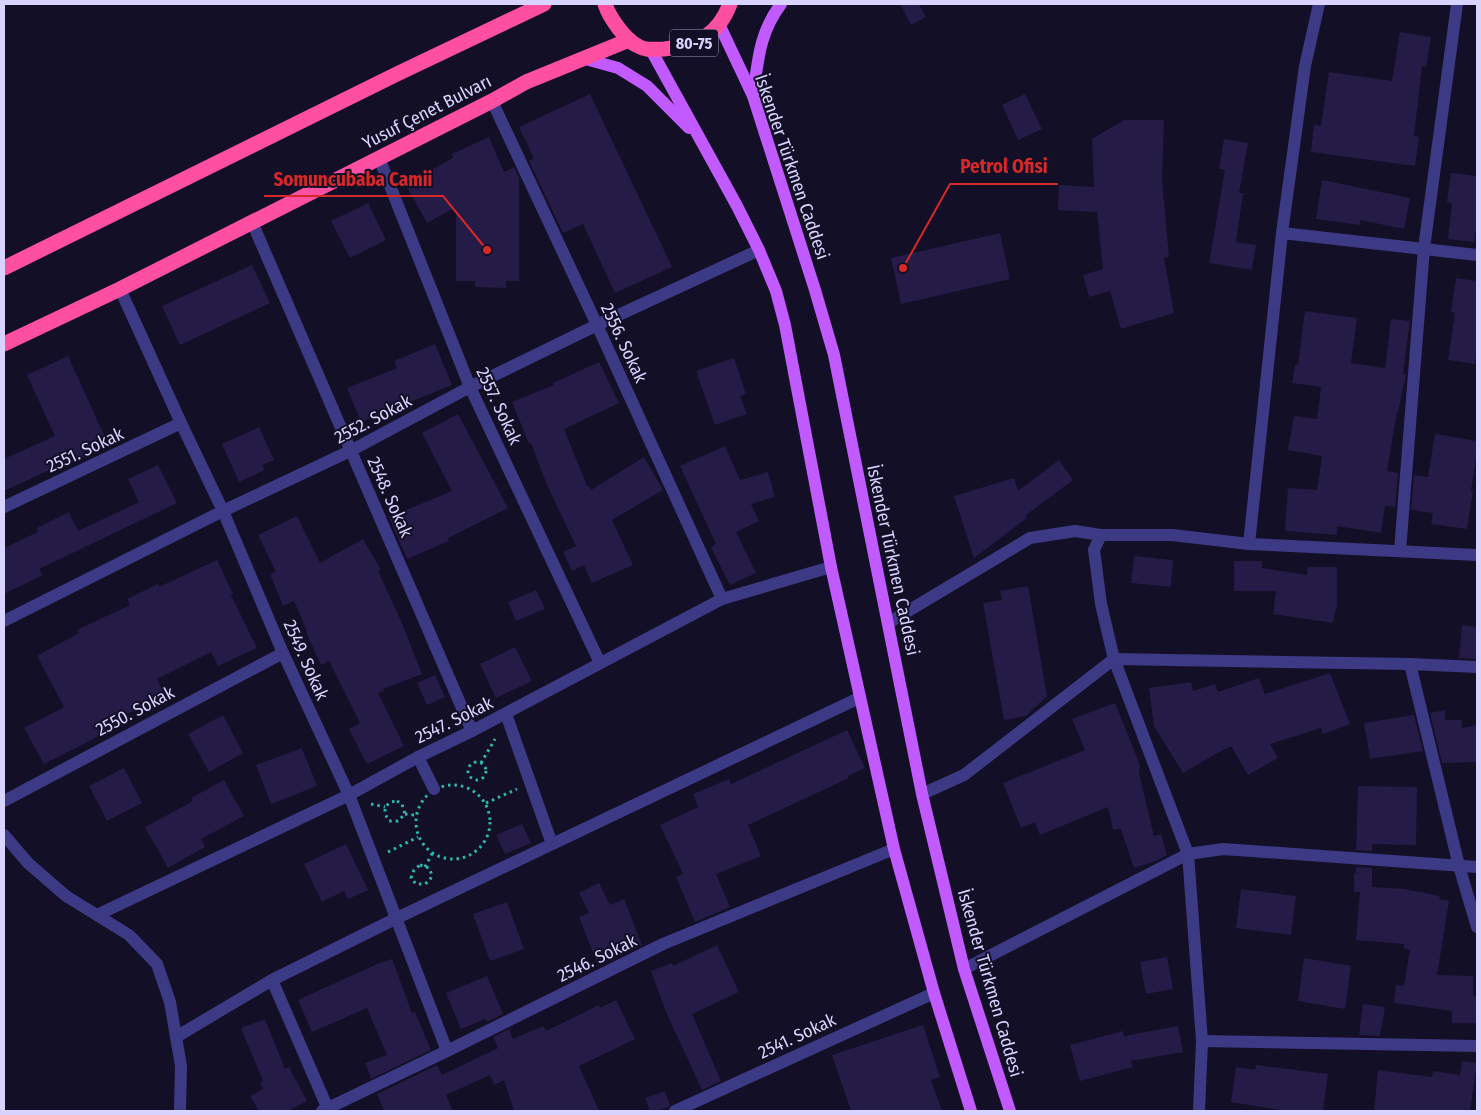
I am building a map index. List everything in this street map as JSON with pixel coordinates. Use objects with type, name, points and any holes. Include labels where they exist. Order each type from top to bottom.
[{"type":"highway","name":"80-75","points":[[605,4],[607,10],[629,40],[639,47],[651,50],[679,48],[708,36],[719,24],[730,4]]},
{"type":"highway","points":[[4,268],[537,6]]},
{"type":"highway","name":"Yusuf Çenet Bulvarı","points":[[4,344],[120,289],[526,82],[629,40]]},
{"type":"main road","points":[[753,96],[762,41],[772,17],[781,4]]},
{"type":"main road","name":"İskender Türkmen Caddesi","points":[[719,24],[753,96],[834,355],[922,794],[964,969],[1010,1111]]},
{"type":"main road","name":"80-75","points":[[651,50],[737,206],[759,250],[776,291],[785,325],[831,567],[894,849],[934,993],[971,1111]]},
{"type":"main road","points":[[582,58],[618,68],[647,86],[702,140]]},
{"type":"street","points":[[1249,544],[1282,233],[1304,66],[1319,4]]},
{"type":"street","points":[[1400,551],[1424,248],[1458,4]]},
{"type":"street","name":"2556. Sokak","points":[[492,101],[597,325],[722,600]]},
{"type":"street","name":"2557. Sokak","points":[[379,158],[470,387],[600,663]]},
{"type":"street","name":"2548. Sokak","points":[[252,222],[472,731]]},
{"type":"street","points":[[1282,233],[1477,254]]},
{"type":"street","name":"2552. Sokak","points":[[4,621],[224,511],[350,451],[470,387],[597,325],[759,250]]},
{"type":"street","name":"2549. Sokak","points":[[120,289],[224,511],[283,653],[349,795],[447,1051]]},
{"type":"street","name":"2551. Sokak","points":[[4,508],[182,423]]},
{"type":"street","points":[[888,623],[1030,538],[1075,531],[1101,535],[1172,535],[1249,544],[1477,556]]},
{"type":"street","points":[[1101,535],[1094,550],[1100,604],[1114,659],[1188,854],[1202,1041],[1199,1111]]},
{"type":"street","name":"2547. Sokak","points":[[97,915],[349,795],[418,757],[506,714],[722,600],[831,567]]},
{"type":"street","name":"2550. Sokak","points":[[4,801],[283,653]]},
{"type":"street","points":[[922,794],[964,776],[1114,659],[1410,664],[1477,667]]},
{"type":"street","points":[[1410,664],[1459,866],[1477,927]]},
{"type":"street","points":[[176,1037],[272,980],[397,918],[860,698]]},
{"type":"street","points":[[506,714],[552,844]]},
{"type":"street","points":[[418,757],[434,788]]},
{"type":"street","points":[[4,835],[28,863],[66,896],[129,935],[157,964],[170,1002],[181,1066],[180,1111]]},
{"type":"street","name":"2546. Sokak","points":[[325,1110],[663,944],[894,849]]},
{"type":"street","points":[[964,969],[1188,854],[1223,849],[1477,867]]},
{"type":"street","points":[[272,980],[325,1110]]},
{"type":"street","name":"2541. Sokak","points":[[675,1111],[934,993]]},
{"type":"street","points":[[1202,1041],[1477,1046]]},
{"type":"path","points":[[490,738],[498,734]]},
{"type":"path","points":[[498,734],[501,743]]},
{"type":"path","points":[[481,763],[498,734]]},
{"type":"path","points":[[473,763],[481,763],[487,767],[486,777],[481,780],[473,780],[468,774],[468,768],[473,763]]},
{"type":"path","points":[[469,789],[473,780]]},
{"type":"path","points":[[445,784],[453,784],[469,789],[476,792],[486,804],[490,815],[490,828],[486,839],[478,849],[468,856],[454,860],[442,858],[425,848],[418,837],[415,815],[420,803],[434,788],[445,784]]},
{"type":"path","points":[[486,804],[518,788],[521,797]]},
{"type":"path","points":[[374,798],[366,803],[385,808]]},
{"type":"path","points":[[397,801],[402,804],[405,814],[398,821],[389,821],[384,814],[385,808],[390,802],[397,801]]},
{"type":"path","points":[[405,814],[415,815]]},
{"type":"path","points":[[374,858],[418,837]]},
{"type":"path","points":[[425,867],[433,852]]},
{"type":"path","points":[[420,865],[425,867],[430,868],[432,875],[430,880],[425,884],[416,884],[411,878],[414,870],[420,865]]},
{"type":"building","points":[[900,4],[919,4],[926,17],[911,25]]},
{"type":"building","points":[[1400,32],[1431,37],[1426,67],[1422,66],[1414,136],[1419,137],[1415,166],[1311,152],[1314,125],[1321,126],[1329,72],[1392,81]]},
{"type":"building","points":[[590,94],[672,267],[615,293],[583,224],[563,233],[529,161],[534,158],[519,127]]},
{"type":"building","points":[[1025,94],[1042,129],[1018,140],[1002,105]]},
{"type":"building","points":[[1124,120],[1164,120],[1162,179],[1169,257],[1164,258],[1174,313],[1121,329],[1110,291],[1089,297],[1083,275],[1103,269],[1097,212],[1058,210],[1059,185],[1094,187],[1092,139]]},
{"type":"building","points":[[489,137],[504,172],[514,167],[519,178],[519,281],[506,281],[506,288],[475,287],[475,281],[456,281],[456,207],[427,223],[405,184],[453,158],[452,154]]},
{"type":"building","points":[[1224,139],[1248,143],[1239,193],[1243,193],[1236,242],[1256,245],[1252,270],[1209,263],[1225,170],[1219,169]]},
{"type":"building","points":[[1451,173],[1477,176],[1477,222],[1474,242],[1448,239],[1452,203],[1447,202]]},
{"type":"building","points":[[1322,180],[1410,198],[1404,229],[1360,220],[1360,225],[1316,219]]},
{"type":"building","points":[[368,203],[386,240],[350,258],[331,221]]},
{"type":"building","points":[[1000,233],[1010,279],[901,304],[891,258]]},
{"type":"building","points":[[252,265],[270,303],[180,345],[162,306]]},
{"type":"building","points":[[1456,278],[1477,281],[1477,346],[1475,364],[1448,360],[1455,313],[1451,312]]},
{"type":"building","points":[[1305,311],[1357,318],[1351,363],[1385,368],[1391,319],[1410,321],[1403,374],[1406,374],[1397,412],[1387,471],[1398,473],[1395,507],[1385,506],[1381,533],[1337,526],[1337,535],[1285,531],[1288,488],[1317,490],[1322,456],[1288,450],[1294,416],[1317,419],[1321,387],[1292,383],[1295,365],[1298,365]]},
{"type":"building","points":[[435,344],[452,385],[361,422],[347,388],[397,368],[394,361]]},
{"type":"building","points":[[68,356],[109,446],[70,464],[69,461],[4,491],[4,459],[55,436],[27,375]]},
{"type":"building","points":[[734,358],[746,394],[740,396],[747,414],[715,425],[696,371]]},
{"type":"building","points":[[599,362],[619,403],[564,429],[587,486],[591,490],[644,457],[663,490],[612,520],[633,565],[592,583],[584,565],[572,571],[563,552],[576,546],[547,485],[531,443],[529,444],[512,402],[554,385],[553,383]]},
{"type":"building","points":[[458,414],[508,508],[448,538],[449,541],[407,559],[389,517],[452,491],[422,433]]},
{"type":"building","points":[[259,427],[274,460],[262,465],[265,470],[239,482],[222,444]]},
{"type":"building","points":[[1435,434],[1477,441],[1471,491],[1473,491],[1467,529],[1431,524],[1433,513],[1411,510],[1414,475],[1428,477]]},
{"type":"building","points":[[725,446],[740,480],[768,472],[775,497],[751,504],[759,521],[736,532],[756,573],[730,585],[711,547],[716,544],[680,466]]},
{"type":"building","points":[[1059,460],[1073,480],[1026,515],[1027,518],[974,558],[954,496],[1014,478],[1018,491]]},
{"type":"building","points":[[158,465],[177,503],[39,569],[43,575],[4,594],[4,548],[38,532],[37,528],[69,512],[78,531],[139,502],[128,479]]},
{"type":"building","points":[[297,516],[320,563],[363,539],[381,570],[378,571],[401,621],[422,674],[383,689],[384,691],[378,693],[404,746],[367,764],[349,729],[360,723],[329,661],[321,665],[294,601],[283,606],[270,574],[276,572],[258,535]]},
{"type":"building","points":[[1134,556],[1173,560],[1171,587],[1131,583]]},
{"type":"building","points":[[217,560],[233,594],[231,595],[257,648],[218,666],[211,652],[157,679],[165,695],[118,719],[121,725],[44,764],[24,728],[64,707],[37,656],[79,633],[77,630],[130,605],[127,599],[158,584],[159,587]]},
{"type":"building","points":[[1234,561],[1262,561],[1262,568],[1307,575],[1307,567],[1337,567],[1337,608],[1333,623],[1273,614],[1276,591],[1234,591]]},
{"type":"building","points":[[1028,586],[1047,696],[1026,716],[1004,720],[983,603],[1002,600],[1000,591]]},
{"type":"building","points":[[536,590],[545,609],[516,621],[508,602]]},
{"type":"building","points":[[1462,625],[1477,627],[1477,659],[1459,658]]},
{"type":"building","points":[[515,647],[532,681],[496,698],[480,664]]},
{"type":"building","points":[[1330,673],[1350,724],[1323,734],[1321,728],[1270,744],[1278,758],[1248,775],[1231,746],[1183,773],[1154,726],[1149,688],[1191,682],[1193,691],[1215,684],[1218,692],[1259,678],[1265,694]]},
{"type":"building","points":[[435,675],[445,697],[427,705],[417,683]]},
{"type":"building","points":[[1115,703],[1140,765],[1139,773],[1154,836],[1161,834],[1167,855],[1156,861],[1134,868],[1121,829],[1113,830],[1108,807],[1040,835],[1035,822],[1021,828],[1003,783],[1085,750],[1072,719]]},
{"type":"building","points":[[1445,710],[1445,720],[1462,720],[1462,728],[1477,725],[1477,762],[1442,763],[1430,713]]},
{"type":"building","points":[[223,715],[243,753],[209,772],[188,734]]},
{"type":"building","points":[[1414,715],[1423,751],[1370,759],[1364,723]]},
{"type":"building","points":[[847,730],[865,768],[848,776],[849,778],[748,825],[761,856],[716,874],[730,907],[695,922],[676,877],[683,874],[660,825],[698,807],[693,794],[729,779],[731,784]]},
{"type":"building","points":[[302,748],[317,786],[271,804],[256,765]]},
{"type":"building","points":[[124,768],[142,803],[107,821],[89,786]]},
{"type":"building","points":[[224,780],[244,816],[201,839],[205,847],[168,868],[145,827],[193,801],[191,798]]},
{"type":"building","points":[[1358,786],[1417,787],[1416,845],[1372,844],[1372,851],[1356,850]]},
{"type":"building","points":[[522,824],[531,843],[505,854],[496,835]]},
{"type":"building","points":[[346,844],[368,890],[348,899],[344,891],[322,902],[304,864]]},
{"type":"building","points":[[1356,867],[1372,868],[1372,887],[1405,889],[1440,896],[1439,899],[1449,901],[1437,975],[1473,976],[1473,996],[1477,996],[1477,1023],[1452,1023],[1452,1011],[1394,1003],[1396,985],[1404,986],[1410,950],[1404,948],[1404,944],[1356,940],[1360,892],[1354,892],[1354,873],[1356,873]]},
{"type":"building","points":[[599,883],[610,905],[624,899],[642,945],[598,965],[579,917],[589,913],[579,893]]},
{"type":"building","points":[[1241,889],[1296,896],[1291,935],[1236,928]]},
{"type":"building","points":[[507,902],[524,949],[490,961],[473,914]]},
{"type":"building","points":[[717,945],[739,992],[692,1014],[721,1081],[702,1090],[666,1012],[651,971],[672,963],[673,966]]},
{"type":"building","points":[[1167,957],[1173,989],[1146,994],[1140,962]]},
{"type":"building","points":[[1304,958],[1351,966],[1345,1009],[1298,1001]]},
{"type":"building","points":[[392,959],[412,1013],[415,1012],[431,1050],[371,1079],[365,1063],[387,1055],[367,1008],[312,1032],[298,1000]]},
{"type":"building","points":[[487,976],[503,1014],[487,1022],[485,1019],[461,1029],[446,993]]},
{"type":"building","points":[[616,1000],[635,1039],[579,1066],[599,1111],[514,1111],[504,1080],[494,1085],[490,1075],[446,1095],[453,1111],[384,1111],[377,1094],[437,1065],[442,1075],[498,1048],[493,1037],[509,1029],[513,1039],[543,1026],[546,1031],[599,1005],[600,1008]]},
{"type":"building","points":[[1363,1004],[1385,1007],[1380,1036],[1359,1035]]},
{"type":"building","points":[[265,1019],[285,1069],[289,1067],[307,1101],[288,1111],[259,1111],[250,1096],[263,1089],[260,1083],[263,1081],[241,1028]]},
{"type":"building","points":[[923,1025],[940,1077],[931,1080],[942,1111],[851,1111],[832,1055]]},
{"type":"building","points":[[1178,1026],[1183,1052],[1131,1061],[1133,1067],[1080,1081],[1070,1045],[1123,1031],[1124,1036]]},
{"type":"building","points":[[1462,1061],[1477,1063],[1470,1111],[1374,1111],[1378,1070],[1432,1077],[1433,1071],[1460,1075]]},
{"type":"building","points":[[1256,1065],[1328,1074],[1323,1111],[1280,1111],[1231,1102],[1236,1067],[1255,1070]]},
{"type":"building","points":[[665,1091],[670,1105],[656,1111],[650,1111],[645,1098]]},
{"type":"place","name":"Somuncubaba Camii","points":[[487,250]]},
{"type":"place","name":"Petrol Ofisi","points":[[903,268]]}]
